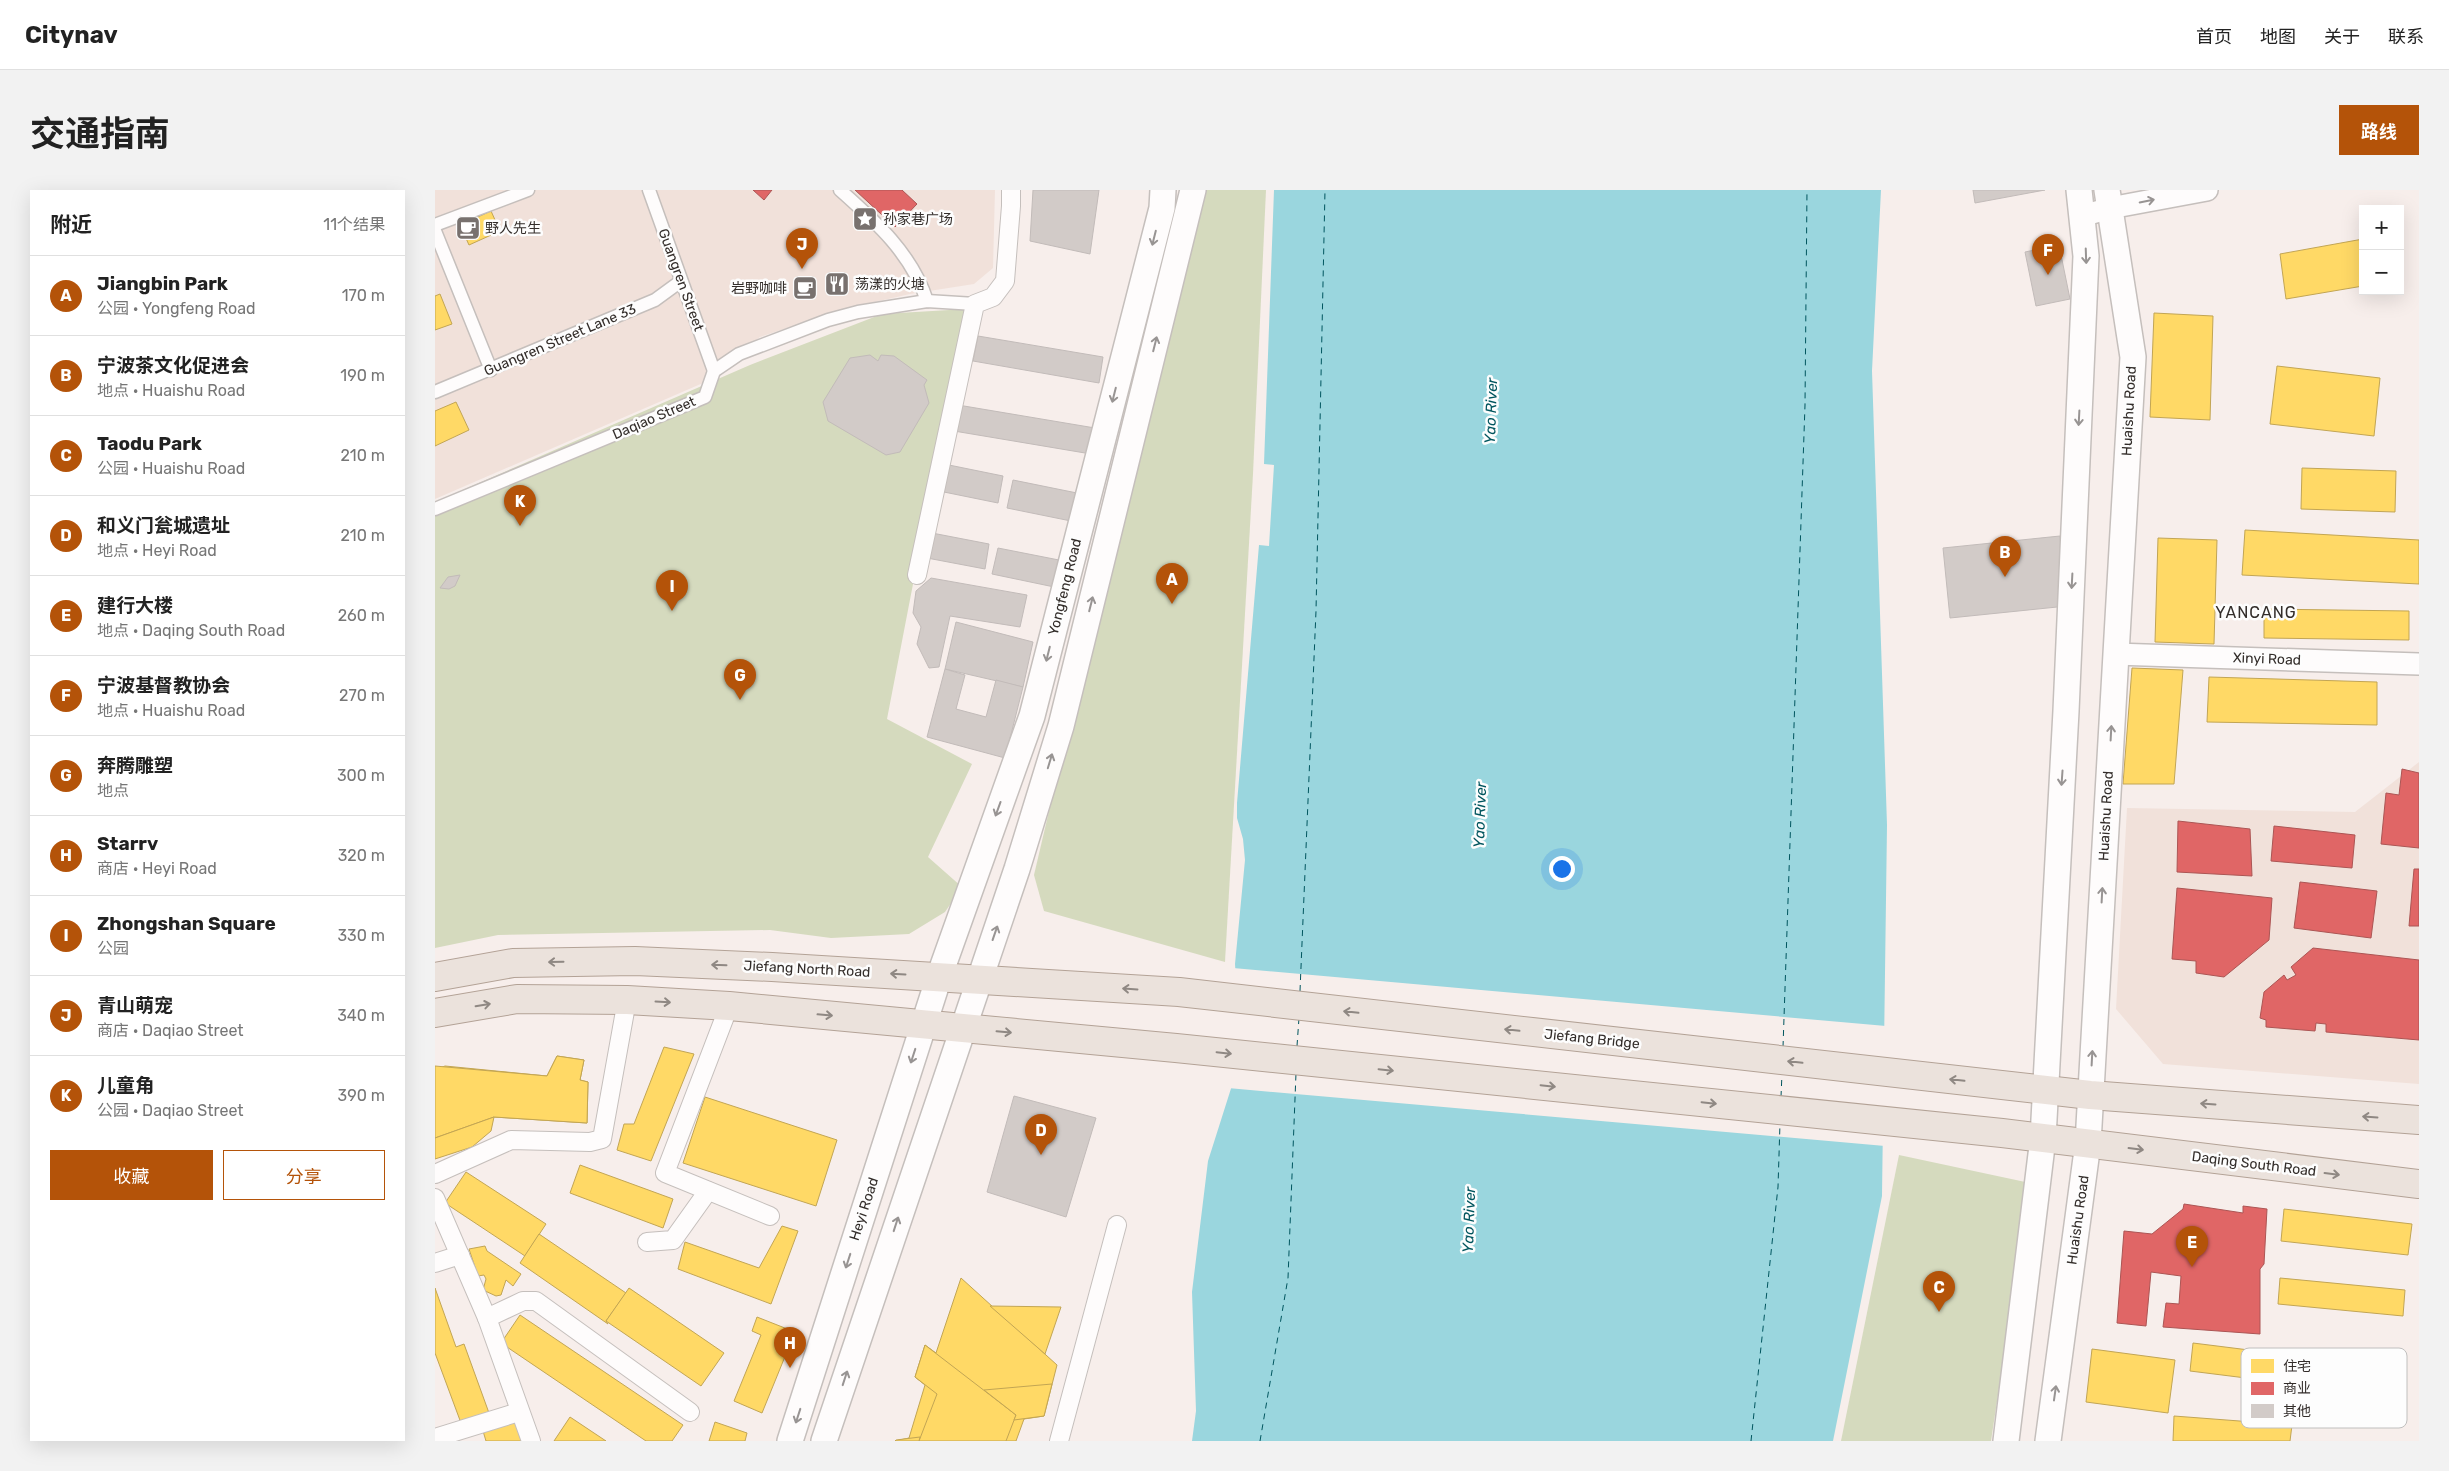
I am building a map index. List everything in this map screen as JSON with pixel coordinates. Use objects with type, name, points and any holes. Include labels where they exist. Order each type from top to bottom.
[{"type":"main road","name":"Yongfeng Road","points":[[939,976],[1032,716],[1162,208],[1163,190]]},
{"type":"main road","points":[[824,1441],[1017,868],[1061,726],[1193,190]]},
{"type":"main road","points":[[2006,1441],[2043,1138],[2066,711],[2086,266],[2079,190]]},
{"type":"main road","name":"Huaishu Road","points":[[2048,1441],[2088,1143],[2133,357],[2108,199]]},
{"type":"main road","name":"Jiefang North Road","points":[[435,978],[513,963],[635,961],[939,976],[1179,992]]},
{"type":"main road","name":"Heyi Road","points":[[790,1441],[939,976]]},
{"type":"main road","name":"Jiefang Bridge","points":[[1179,992],[2090,1095]]},
{"type":"main road","points":[[435,1013],[517,999],[627,1000],[729,1006],[962,1028]]},
{"type":"main road","name":"Daqing South Road","points":[[962,1028],[1176,1048],[2000,1133],[2419,1184]]},
{"type":"main road","points":[[2090,1095],[2419,1120]]},
{"type":"street","points":[[435,225],[528,190]]},
{"type":"street","name":"Guangren Street","points":[[649,190],[713,370]]},
{"type":"street","points":[[840,190],[894,241],[914,270],[927,301]]},
{"type":"street","points":[[713,370],[739,354],[828,320],[859,312],[927,301],[975,304],[993,296],[1005,281],[1011,190]]},
{"type":"street","points":[[2082,216],[2108,199],[2207,190]]},
{"type":"street","points":[[435,230],[491,370]]},
{"type":"street","name":"Guangren Street Lane 33","points":[[435,392],[655,300],[681,281]]},
{"type":"street","points":[[917,575],[975,304]]},
{"type":"street","name":"Daqiao Street","points":[[435,509],[705,397],[713,370]]},
{"type":"street","name":"Xinyi Road","points":[[2115,654],[2419,664]]},
{"type":"street","points":[[435,1174],[511,1140],[590,1142],[602,1139],[627,1000]]},
{"type":"street","points":[[729,1006],[665,1173],[770,1216]]},
{"type":"street","points":[[647,1242],[673,1240],[708,1191]]},
{"type":"street","points":[[435,1198],[487,1318],[519,1412],[531,1441]]},
{"type":"street","points":[[1059,1441],[1117,1225]]},
{"type":"street","points":[[435,1263],[460,1255]]},
{"type":"street","points":[[487,1318],[523,1301],[536,1300],[690,1412]]},
{"type":"street","points":[[435,1438],[458,1436],[519,1412]]},
{"type":"shaded area","points":[[435,190],[995,190],[993,268],[974,284],[910,294],[844,309],[760,337],[703,383],[435,499]]},
{"type":"shaded area","points":[[2419,762],[2419,1084],[2163,1064],[2116,1009],[2127,808],[2355,812]]},
{"type":"green space","points":[[1195,190],[1266,190],[1253,474],[1225,962],[1044,911],[1034,875]]},
{"type":"green space","points":[[966,309],[887,719],[972,764],[928,857],[962,887],[945,912],[909,934],[831,938],[770,930],[498,935],[435,948],[435,502],[750,365],[882,314]]},
{"type":"green space","points":[[1899,1155],[2030,1183],[1991,1441],[1841,1441]]},
{"type":"water","name":"Yao River","points":[[1274,190],[1881,190],[1872,371],[1887,825],[1882,1196],[1833,1441],[1192,1441],[1196,1411],[1192,1292],[1208,1161],[1241,1057],[1235,964],[1245,860],[1243,839],[1237,818],[1237,803],[1259,545],[1269,546],[1274,465],[1264,464]]},
{"type":"pier","points":[[1233,968],[1886,1026],[1885,1146],[1228,1088],[1238,1057]]},
{"type":"building: 住宅","points":[[491,211],[500,231],[469,245],[460,225]]},
{"type":"building: 住宅","points":[[2359,240],[2359,287],[2286,299],[2280,254]]},
{"type":"building: 住宅","points":[[440,294],[452,324],[435,330],[435,296]]},
{"type":"building: 住宅","points":[[2154,313],[2213,316],[2210,420],[2150,417]]},
{"type":"building: 住宅","points":[[2277,366],[2380,378],[2374,436],[2270,424]]},
{"type":"building: 住宅","points":[[456,402],[469,430],[435,446],[435,411]]},
{"type":"building: 住宅","points":[[2302,468],[2396,471],[2395,512],[2301,509]]},
{"type":"building: 住宅","points":[[2245,530],[2419,540],[2419,584],[2242,575]]},
{"type":"building: 住宅","points":[[2158,538],[2217,540],[2214,644],[2155,642]]},
{"type":"building: 住宅","points":[[2264,609],[2409,611],[2409,640],[2264,638]]},
{"type":"building: 住宅","points":[[2132,668],[2183,670],[2174,784],[2123,784]]},
{"type":"building: 住宅","points":[[2209,677],[2377,682],[2377,725],[2207,722]]},
{"type":"building: 住宅","points":[[664,1047],[694,1054],[651,1161],[617,1150],[624,1124],[634,1124]]},
{"type":"building: 住宅","points":[[557,1056],[584,1060],[580,1080],[588,1082],[587,1123],[494,1117],[435,1138],[435,1070],[445,1066],[547,1076]]},
{"type":"building: 住宅","points":[[557,1056],[584,1060],[580,1080],[588,1082],[587,1123],[494,1117],[435,1138],[435,1066],[547,1076]]},
{"type":"building: 住宅","points":[[705,1097],[837,1140],[816,1206],[683,1163]]},
{"type":"building: 住宅","points":[[494,1117],[491,1131],[472,1147],[435,1159],[435,1138]]},
{"type":"building: 住宅","points":[[580,1165],[673,1199],[663,1228],[570,1193]]},
{"type":"building: 住宅","points":[[466,1172],[546,1224],[525,1256],[445,1203]]},
{"type":"building: 住宅","points":[[2284,1209],[2412,1224],[2408,1255],[2281,1241]]},
{"type":"building: 住宅","points":[[782,1226],[798,1231],[771,1304],[678,1269],[685,1242],[759,1268]]},
{"type":"building: 住宅","points":[[539,1234],[626,1293],[606,1321],[608,1324],[520,1263]]},
{"type":"building: 住宅","points":[[485,1246],[487,1251],[521,1274],[513,1286],[506,1280],[501,1295],[496,1296],[483,1290],[486,1279],[484,1275],[478,1276],[469,1249]]},
{"type":"building: 住宅","points":[[961,1278],[1057,1365],[1044,1416],[1024,1419],[1016,1441],[895,1441],[909,1438],[925,1385],[915,1377],[925,1345],[936,1353]]},
{"type":"building: 住宅","points":[[2280,1278],[2405,1290],[2403,1316],[2278,1304]]},
{"type":"building: 住宅","points":[[435,1288],[456,1347],[464,1344],[489,1413],[461,1423],[435,1353]]},
{"type":"building: 住宅","points":[[629,1288],[724,1353],[701,1386],[606,1321]]},
{"type":"building: 住宅","points":[[990,1306],[1061,1307],[1045,1354]]},
{"type":"building: 住宅","points":[[520,1315],[683,1425],[672,1441],[646,1441],[501,1343]]},
{"type":"building: 住宅","points":[[757,1317],[795,1332],[762,1413],[734,1401],[761,1335],[752,1331]]},
{"type":"building: 住宅","points":[[2193,1343],[2241,1349],[2241,1377],[2190,1371]]},
{"type":"building: 住宅","points":[[925,1345],[1016,1415],[1006,1441],[919,1441],[937,1394],[915,1377]]},
{"type":"building: 住宅","points":[[2092,1349],[2175,1360],[2168,1413],[2086,1402]]},
{"type":"building: 住宅","points":[[1052,1384],[1044,1416],[1014,1420],[1016,1415],[984,1390]]},
{"type":"building: 住宅","points":[[2174,1416],[2241,1421],[2241,1428],[2292,1428],[2290,1441],[2173,1441]]},
{"type":"building: 住宅","points":[[570,1417],[606,1441],[554,1441]]},
{"type":"building: 住宅","points":[[516,1420],[522,1441],[486,1441],[483,1431]]},
{"type":"building: 住宅","points":[[715,1422],[747,1433],[745,1441],[709,1441]]},
{"type":"building: 住宅","points":[[920,1437],[919,1441],[895,1441],[896,1440]]},
{"type":"building: 商业","points":[[753,190],[772,190],[764,200]]},
{"type":"building: 商业","points":[[855,190],[902,190],[917,204],[895,227]]},
{"type":"building: 商业","points":[[2402,769],[2419,773],[2419,848],[2381,844],[2386,793],[2399,795]]},
{"type":"building: 商业","points":[[2178,821],[2250,829],[2252,876],[2177,872]]},
{"type":"building: 商业","points":[[2274,826],[2355,835],[2352,868],[2271,861]]},
{"type":"building: 商业","points":[[2414,869],[2419,869],[2419,926],[2409,926]]},
{"type":"building: 商业","points":[[2300,882],[2377,891],[2371,938],[2294,928]]},
{"type":"building: 商业","points":[[2177,888],[2272,898],[2269,940],[2224,977],[2196,973],[2196,961],[2172,959]]},
{"type":"building: 商业","points":[[2313,948],[2419,960],[2419,1040],[2326,1032],[2326,1024],[2316,1023],[2315,1031],[2266,1027],[2266,1020],[2260,1018],[2264,992],[2284,975],[2287,980],[2296,975],[2291,967]]},
{"type":"building: 商业","points":[[2184,1204],[2243,1213],[2243,1206],[2267,1209],[2264,1264],[2260,1269],[2260,1334],[2163,1327],[2166,1303],[2179,1304],[2181,1276],[2151,1272],[2146,1326],[2117,1323],[2124,1231],[2152,1234],[2183,1209]]},
{"type":"building: 其他","points":[[1033,190],[1099,190],[1090,254],[1030,241]]},
{"type":"building: 其他","points":[[1973,190],[2045,190],[1975,203]]},
{"type":"building: 其他","points":[[2059,245],[2070,299],[2036,306],[2025,252]]},
{"type":"building: 其他","points":[[978,336],[1103,357],[1099,383],[973,361]]},
{"type":"building: 其他","points":[[870,355],[878,361],[881,355],[894,356],[927,380],[924,385],[929,403],[900,452],[886,455],[828,421],[823,402],[850,358]]},
{"type":"building: 其他","points":[[958,405],[1095,428],[1091,454],[954,431]]},
{"type":"building: 其他","points":[[944,464],[1003,476],[998,503],[939,491]]},
{"type":"building: 其他","points":[[1013,480],[1077,493],[1071,521],[1007,508]]},
{"type":"building: 其他","points":[[932,533],[989,544],[985,569],[927,558]]},
{"type":"building: 其他","points":[[2060,536],[2067,606],[1950,618],[1943,548]]},
{"type":"building: 其他","points":[[998,548],[1064,561],[1059,588],[992,574]]},
{"type":"building: 其他","points":[[460,575],[455,586],[449,589],[440,588],[448,577]]},
{"type":"building: 其他","points":[[931,578],[1027,595],[1020,627],[950,616],[939,667],[929,668],[917,644],[921,627],[913,613],[916,591]]},
{"type":"building: 其他","points":[[956,622],[1033,642],[1023,687],[945,669]]},
{"type":"building: 其他","points":[[945,669],[965,675],[956,709],[986,717],[996,680],[1023,687],[1005,758],[927,737]]},
{"type":"building: 其他","points":[[1014,1096],[1096,1118],[1066,1217],[987,1192]]},
{"type":"ferry route","points":[[1300,991],[1316,611],[1325,190]]},
{"type":"ferry route","points":[[1783,1047],[1805,405],[1807,190]]},
{"type":"ferry route","points":[[1297,1046],[1299,1018]]},
{"type":"ferry route","points":[[1260,1441],[1288,1278],[1296,1073]]},
{"type":"ferry route","points":[[1781,1097],[1782,1073]]},
{"type":"ferry route","points":[[1751,1441],[1778,1187],[1780,1123]]},
{"type":"place","name":"孙家巷广场","points":[[865,219]]},
{"type":"place","name":"野人先生","points":[[468,228]]},
{"type":"place","name":"青山萌宠","points":[[802,269]]},
{"type":"place","name":"宁波基督教协会","points":[[2048,275]]},
{"type":"place","name":"荡漾的火塘","points":[[837,284]]},
{"type":"place","name":"岩野咖啡","points":[[805,288]]},
{"type":"place","name":"儿童角","points":[[520,526]]},
{"type":"place","name":"宁波茶文化促进会","points":[[2005,577]]},
{"type":"place","name":"Jiangbin Park","points":[[1172,604]]},
{"type":"place","name":"Zhongshan Square","points":[[672,611]]},
{"type":"place","name":"奔腾雕塑","points":[[740,700]]},
{"type":"place","name":"和义门瓮城遗址","points":[[1041,1155]]},
{"type":"place","name":"建行大楼","points":[[2192,1267]]},
{"type":"place","name":"Taodu Park","points":[[1939,1312]]},
{"type":"place","name":"Starrv","points":[[790,1368]]},
{"type":"district","name":"YANCANG","points":[[2256,612]]}]
